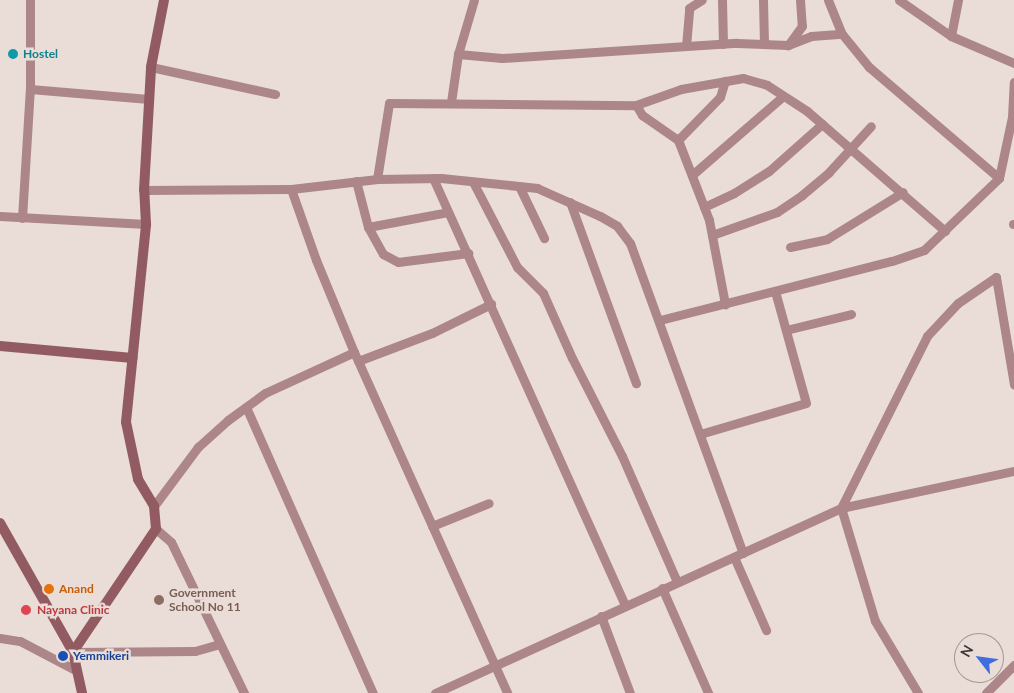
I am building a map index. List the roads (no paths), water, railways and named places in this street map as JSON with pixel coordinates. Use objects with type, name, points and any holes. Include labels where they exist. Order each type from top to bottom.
[{"type":"street","points":[[22,218],[30,89],[30,0]]},
{"type":"street","points":[[73,652],[156,529],[154,506],[138,479],[126,422],[146,224],[144,190],[151,67],[164,0]]},
{"type":"street","points":[[451,102],[458,54],[474,0]]},
{"type":"street","points":[[686,46],[689,8],[702,0]]},
{"type":"street","points":[[722,0],[723,44]]},
{"type":"street","points":[[763,0],[764,44]]},
{"type":"street","points":[[788,45],[802,26],[800,0]]},
{"type":"street","points":[[828,0],[842,34],[869,67],[999,178]]},
{"type":"street","points":[[899,0],[951,36],[1014,63]]},
{"type":"street","points":[[951,36],[958,0]]},
{"type":"street","points":[[458,54],[502,58],[723,44],[788,45],[811,36],[842,34]]},
{"type":"street","points":[[151,67],[275,94]]},
{"type":"street","points":[[377,179],[389,103],[451,102],[636,105],[681,89],[743,78],[767,85],[822,124],[903,192],[945,231]]},
{"type":"street","points":[[678,140],[720,97],[725,81]]},
{"type":"street","points":[[660,320],[892,261],[924,250],[999,178],[1012,117],[1014,82]]},
{"type":"street","points":[[30,89],[149,99]]},
{"type":"street","points":[[692,175],[782,97]]},
{"type":"street","points":[[636,105],[642,115],[678,140],[704,207],[712,235],[725,304]]},
{"type":"street","points":[[704,207],[734,194],[769,171],[822,124]]},
{"type":"street","points":[[712,235],[777,212],[829,172],[871,126]]},
{"type":"street","points":[[144,190],[291,189],[377,179],[433,178],[537,188],[618,226],[630,243],[660,320],[743,553]]},
{"type":"street","points":[[433,178],[625,605]]},
{"type":"street","points":[[356,181],[368,227],[383,254],[398,262],[468,253]]},
{"type":"street","points":[[474,182],[517,267],[543,293],[572,358],[622,456],[677,582]]},
{"type":"street","points":[[519,186],[544,238]]},
{"type":"street","points":[[291,189],[316,260],[356,356],[507,693]]},
{"type":"street","points":[[790,247],[827,239],[903,192]]},
{"type":"street","points":[[570,202],[636,383]]},
{"type":"street","points":[[368,227],[448,212]]},
{"type":"street","points":[[0,216],[146,224]]},
{"type":"street","points":[[918,693],[875,621],[841,508],[927,336],[958,302],[996,276],[1014,385]]},
{"type":"street","points":[[700,434],[806,403],[775,292]]},
{"type":"street","points":[[154,506],[198,447],[264,393],[356,356],[432,333],[491,304]]},
{"type":"street","points":[[786,330],[851,314]]},
{"type":"street","points":[[0,346],[132,358]]},
{"type":"street","points":[[246,407],[373,693]]},
{"type":"street","points":[[435,693],[600,616],[841,508],[1014,471]]},
{"type":"street","points":[[432,526],[489,503]]},
{"type":"street","points":[[0,523],[73,652],[82,693]]},
{"type":"street","points":[[156,529],[171,542],[244,693]]},
{"type":"street","points":[[734,557],[766,630]]},
{"type":"street","points":[[662,588],[708,693]]},
{"type":"street","points":[[600,616],[630,693]]},
{"type":"street","points":[[0,638],[20,641],[77,671]]},
{"type":"street","points":[[73,652],[195,652],[220,644]]},
{"type":"street","points":[[986,693],[1014,665]]},
{"type":"place","name":"Hostel","points":[[13,54]]},
{"type":"place","name":"Anand","points":[[49,589]]},
{"type":"place","name":"Government School No 11","points":[[159,600]]},
{"type":"place","name":"Nayana Clinic","points":[[26,610]]},
{"type":"place","name":"Yemmikeri","points":[[63,656]]}]
